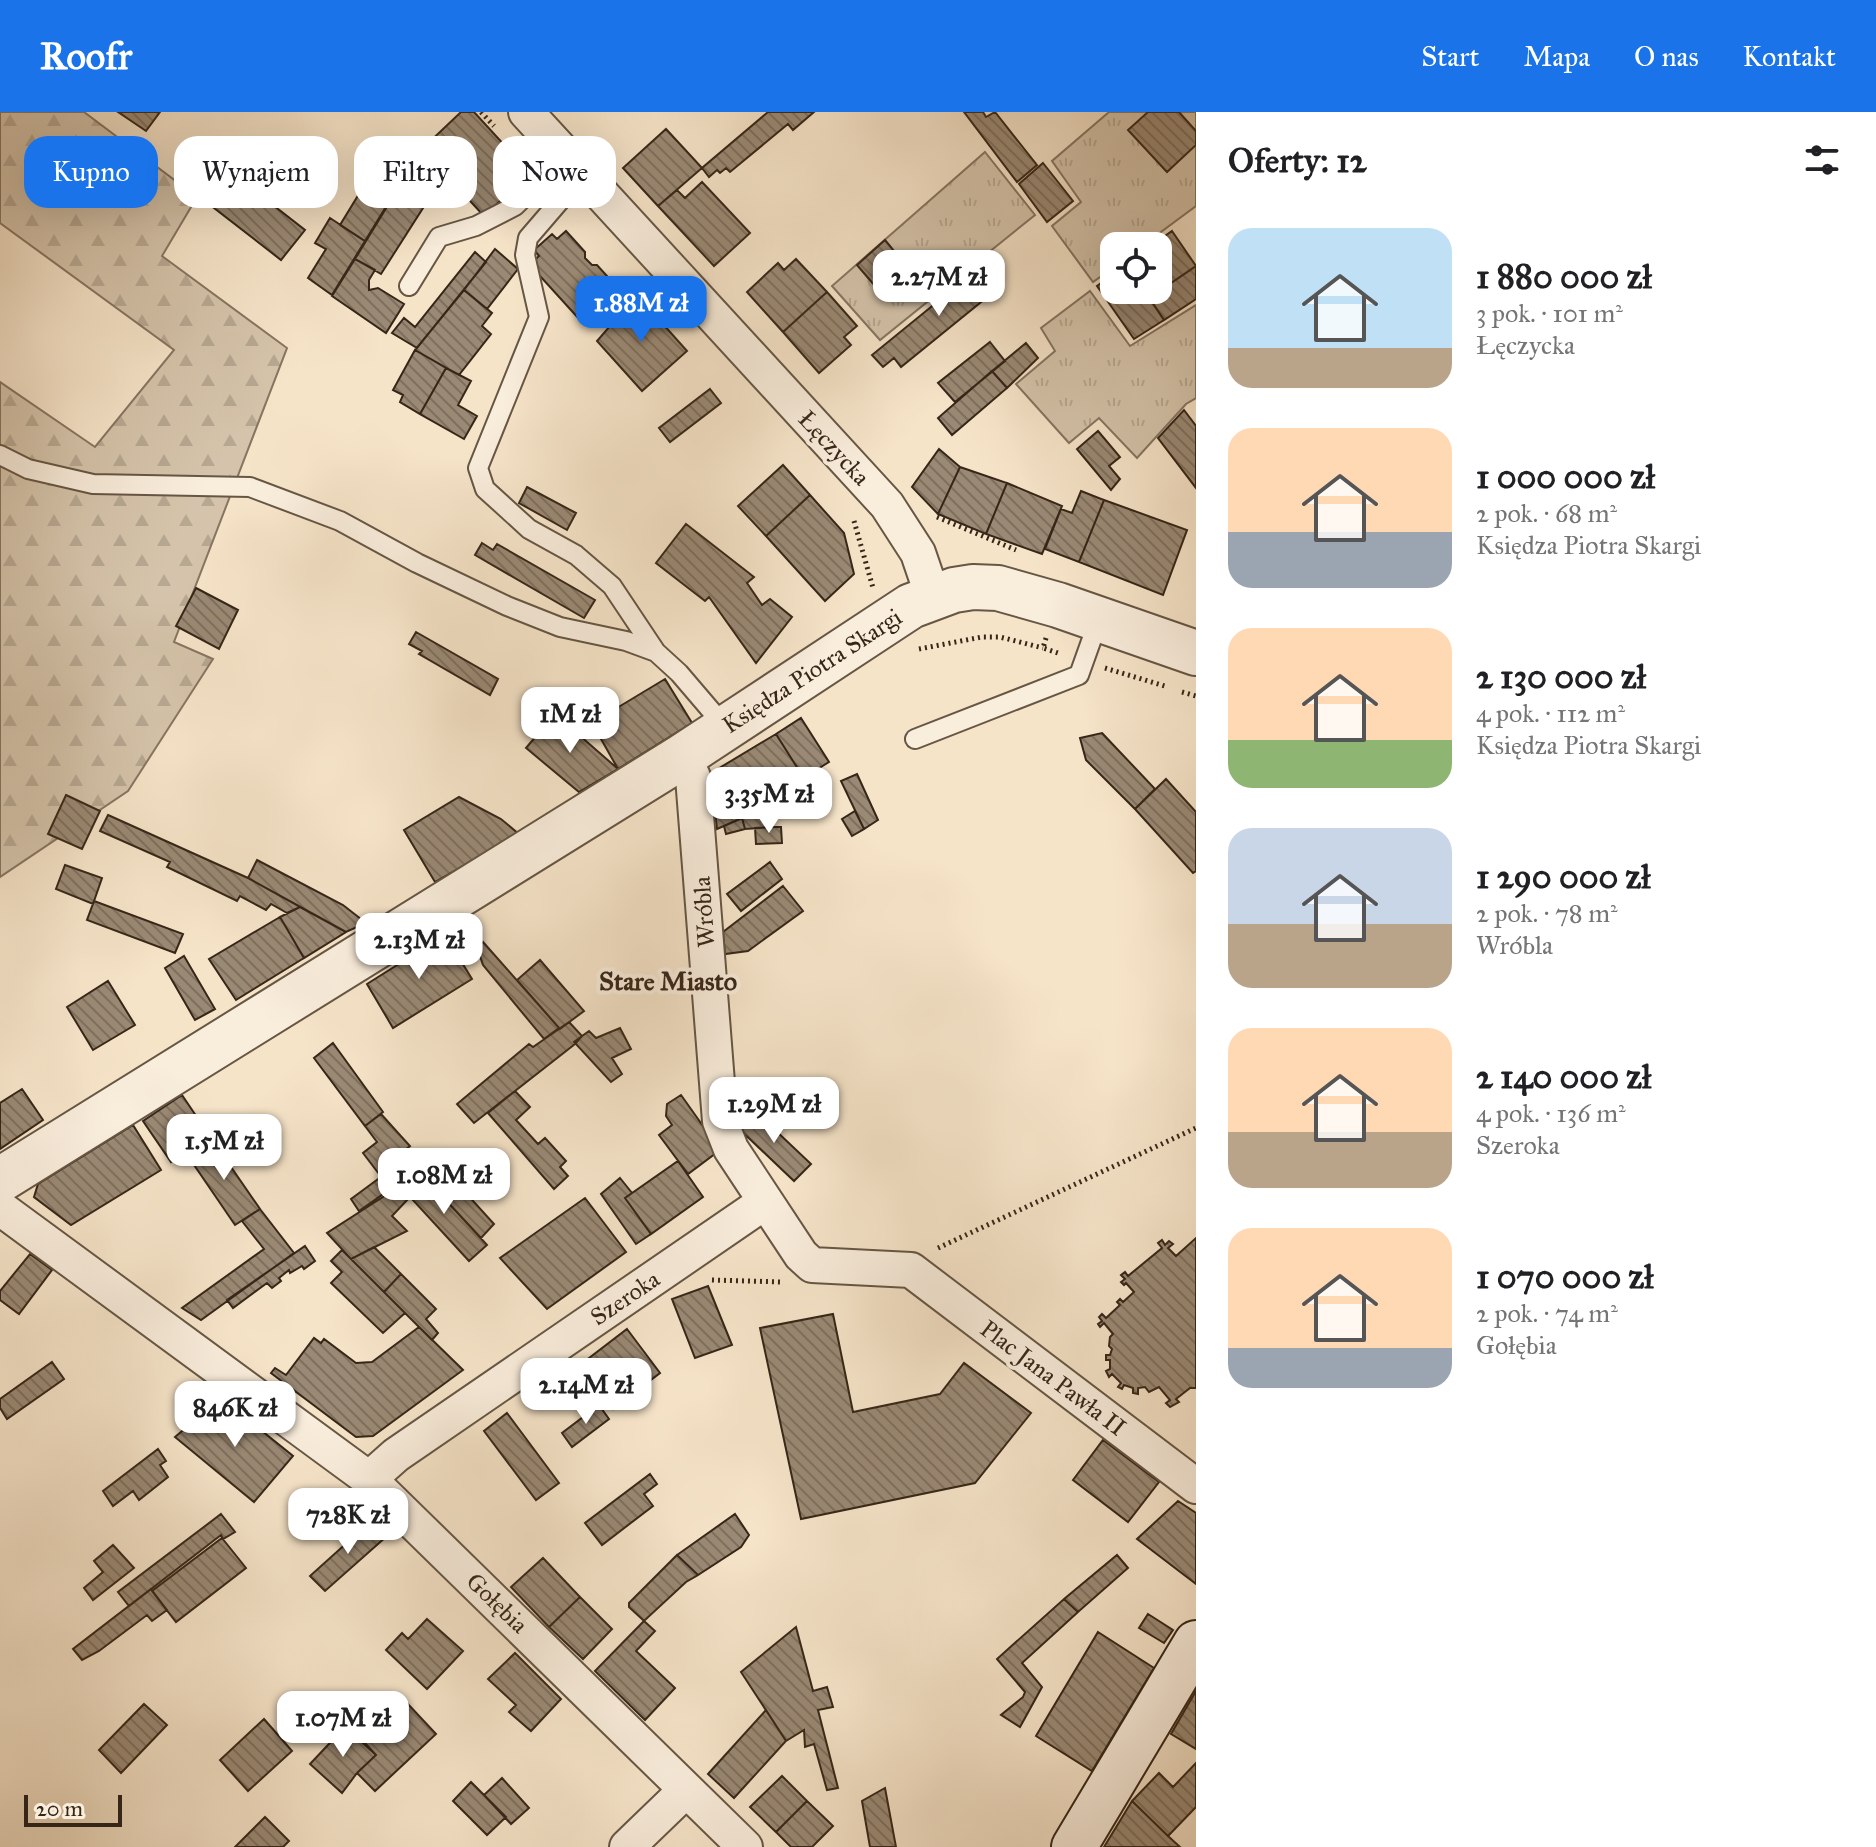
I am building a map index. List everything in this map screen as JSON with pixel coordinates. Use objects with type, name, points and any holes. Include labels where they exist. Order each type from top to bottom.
[{"type":"street","name":"Łęczycka","points":[[514,124],[532,136]]},
{"type":"street","name":"Łęczycka","points":[[614,208],[887,505],[918,553],[933,597]]},
{"type":"street","points":[[933,597],[973,587],[998,588],[1196,653]]},
{"type":"street","name":"Księdza Piotra Skargi","points":[[0,1180],[683,756],[891,618],[933,597]]},
{"type":"street","name":"Wróbla","points":[[683,756],[693,777],[720,1121],[731,1149],[765,1202]]},
{"type":"street","points":[[765,1202],[801,1255],[812,1265],[911,1270]]},
{"type":"street","name":"Szeroka","points":[[369,1479],[396,1455],[765,1202]]},
{"type":"street","name":"Gołębia","points":[[0,1208],[369,1479],[745,1847]]},
{"type":"street","name":"Plac Jana Pawła II","points":[[911,1270],[1196,1486]]},
{"type":"street","points":[[1074,1847],[1196,1643]]},
{"type":"street","points":[[627,1847],[686,1790]]},
{"type":"lane","points":[[409,286],[439,237],[476,226],[511,208]]},
{"type":"lane","points":[[547,208],[528,238],[525,255],[539,317],[478,468],[485,489],[529,529],[576,555],[612,586],[656,652],[679,673],[726,728]]},
{"type":"lane","points":[[0,455],[28,469],[93,484],[250,487],[340,521],[417,563],[560,627],[626,641],[656,652]]},
{"type":"lane","points":[[915,739],[1079,675],[1099,619]]},
{"type":"path","points":[[481,112],[514,124]]},
{"type":"path","points":[[844,509],[855,521],[874,591]]},
{"type":"path","points":[[911,1270],[915,1260],[939,1248],[1196,1128]]},
{"type":"path","points":[[701,1281],[788,1282]]},
{"type":"green space","points":[[0,112],[84,112],[116,136],[24,136],[24,208],[158,208],[158,168],[174,180],[174,208],[190,208],[162,256],[287,348],[174,642],[213,659],[128,791],[0,877],[0,382],[95,447],[174,350],[0,223]]},
{"type":"green space","points":[[1109,112],[1196,112],[1196,206],[1161,232],[1100,232],[1100,277],[1093,282],[1052,226],[1081,202],[1052,161]]},
{"type":"green space","points":[[985,152],[1035,215],[880,340],[832,286]]},
{"type":"green space","points":[[1090,291],[1130,346],[1196,305],[1196,398],[1186,404],[1137,458],[1099,418],[1069,443],[1016,384],[1055,351],[1041,328]]},
{"type":"building","points":[[118,112],[160,112],[146,131]]},
{"type":"building","points":[[461,112],[474,112],[496,136],[493,136],[493,208],[484,216],[477,208],[477,136],[436,136]]},
{"type":"building","points":[[768,112],[814,112],[793,130],[788,124],[730,172],[726,168],[720,173],[717,170],[709,177],[702,168]]},
{"type":"building","points":[[964,112],[983,112],[986,117],[995,112],[1037,165],[1017,182]]},
{"type":"building","points":[[1148,112],[1179,112],[1196,131],[1196,145],[1167,172],[1128,130]]},
{"type":"building","points":[[666,129],[702,168],[658,206],[623,168]]},
{"type":"building","points":[[1043,163],[1073,201],[1047,222],[1019,184]]},
{"type":"building","points":[[702,182],[750,233],[714,266],[658,206],[677,190],[685,198]]},
{"type":"building","points":[[354,202],[354,208],[385,208],[365,241],[340,225]]},
{"type":"building","points":[[214,208],[277,208],[305,230],[281,260]]},
{"type":"building","points":[[386,208],[423,208],[381,274],[355,259]]},
{"type":"building","points":[[330,218],[365,241],[332,295],[308,278],[326,249],[315,243]]},
{"type":"building","points":[[566,231],[585,252],[585,258],[592,265],[597,265],[616,286],[580,320],[530,265],[539,256],[534,250],[552,234],[557,239]]},
{"type":"building","points":[[1172,231],[1196,266],[1172,282],[1172,232]]},
{"type":"building","points":[[885,240],[903,262],[875,286],[857,265]]},
{"type":"building","points":[[495,249],[518,269],[487,309],[464,290]]},
{"type":"building","points":[[475,252],[486,262],[417,348],[392,333],[404,318],[415,327]]},
{"type":"building","points":[[355,259],[375,270],[369,280],[369,290],[378,288],[404,304],[386,333],[332,296]]},
{"type":"building","points":[[796,259],[827,292],[783,332],[747,292],[778,263],[784,270]]},
{"type":"building","points":[[985,263],[1002,285],[901,367],[894,358],[883,367],[872,355]]},
{"type":"building","points":[[1196,266],[1196,299],[1164,320],[1153,304],[1172,304],[1172,282]]},
{"type":"building","points":[[464,290],[492,313],[482,326],[491,334],[459,375],[415,350]]},
{"type":"building","points":[[827,292],[857,326],[844,337],[851,345],[819,373],[783,332]]},
{"type":"building","points":[[637,295],[687,351],[642,391],[597,341]]},
{"type":"building","points":[[1110,304],[1153,304],[1164,320],[1134,339]]},
{"type":"building","points":[[990,342],[1005,361],[955,402],[938,383]]},
{"type":"building","points":[[1026,343],[1038,358],[1007,388],[992,371]]},
{"type":"building","points":[[415,350],[446,368],[420,414],[400,402],[403,395],[393,390]]},
{"type":"building","points":[[446,368],[471,381],[458,405],[477,416],[464,439],[420,414]]},
{"type":"building","points":[[992,371],[1007,388],[952,435],[938,418]]},
{"type":"building","points":[[710,389],[721,403],[670,442],[659,428]]},
{"type":"building","points":[[1184,410],[1196,426],[1196,488],[1158,438]]},
{"type":"building","points":[[1098,431],[1120,457],[1109,466],[1120,479],[1111,490],[1077,449]]},
{"type":"building","points":[[939,449],[960,467],[938,514],[912,487]]},
{"type":"building","points":[[783,465],[810,495],[766,536],[738,506]]},
{"type":"building","points":[[960,467],[1007,483],[986,534],[938,514]]},
{"type":"building","points":[[1007,483],[1062,506],[1042,554],[986,534]]},
{"type":"building","points":[[527,487],[576,513],[567,530],[519,503]]},
{"type":"building","points":[[1081,491],[1104,500],[1079,562],[1045,549],[1061,509],[1072,513]]},
{"type":"building","points":[[810,495],[844,533],[854,574],[825,601],[766,536]]},
{"type":"building","points":[[1104,500],[1187,530],[1163,595],[1079,562]]},
{"type":"building","points":[[686,524],[754,577],[747,583],[762,605],[770,599],[792,617],[756,663],[709,597],[705,601],[656,563]]},
{"type":"building","points":[[482,543],[493,550],[497,544],[595,600],[584,618],[475,555]]},
{"type":"building","points":[[196,588],[238,610],[219,649],[176,626]]},
{"type":"building","points":[[416,632],[498,679],[490,695],[419,654],[422,651],[409,644]]},
{"type":"building","points":[[665,679],[692,723],[618,769],[592,723]]},
{"type":"building","points":[[555,714],[618,769],[579,792],[526,748]]},
{"type":"building","points":[[801,718],[829,762],[797,782],[791,773],[798,769],[776,734]]},
{"type":"building","points":[[1102,733],[1155,789],[1135,809],[1086,760],[1080,738]]},
{"type":"building","points":[[776,734],[798,769],[769,787],[714,802],[711,773]]},
{"type":"building","points":[[857,774],[878,820],[864,829],[841,781]]},
{"type":"building","points":[[1166,779],[1196,812],[1196,871],[1193,873],[1135,809]]},
{"type":"building","points":[[761,790],[764,812],[772,811],[773,827],[745,829],[742,818],[717,829],[714,802]]},
{"type":"building","points":[[66,795],[100,811],[82,849],[48,834]]},
{"type":"building","points":[[459,797],[501,819],[519,834],[435,882],[404,830]]},
{"type":"building","points":[[855,811],[864,829],[852,836],[842,819]]},
{"type":"building","points":[[108,815],[248,878],[300,907],[287,913],[271,904],[266,910],[240,896],[237,901],[167,867],[170,862],[100,831]]},
{"type":"building","points":[[742,818],[745,829],[726,834],[724,826]]},
{"type":"building","points":[[781,827],[782,843],[756,844],[755,828]]},
{"type":"building","points":[[257,860],[343,905],[366,923],[346,932],[248,878]]},
{"type":"building","points":[[770,862],[782,879],[741,911],[727,894]]},
{"type":"building","points":[[65,865],[102,878],[93,904],[56,889]]},
{"type":"building","points":[[783,886],[803,911],[748,951],[725,954],[723,932]]},
{"type":"building","points":[[94,901],[183,934],[175,953],[87,920]]},
{"type":"building","points":[[300,907],[346,932],[304,958],[280,917]]},
{"type":"building","points":[[280,917],[304,958],[236,1000],[209,959]]},
{"type":"building","points":[[445,935],[472,979],[393,1028],[367,984]]},
{"type":"building","points":[[483,942],[559,1028],[544,1039],[483,965],[477,947]]},
{"type":"building","points":[[184,956],[215,1009],[195,1020],[165,968]]},
{"type":"building","points":[[540,960],[584,1011],[560,1029],[517,980]]},
{"type":"building","points":[[108,981],[135,1025],[93,1050],[67,1007]]},
{"type":"building","points":[[569,1022],[582,1036],[575,1044],[474,1123],[457,1104],[529,1044],[533,1047]]},
{"type":"building","points":[[620,1028],[631,1049],[612,1058],[622,1074],[611,1082],[574,1042],[589,1031],[596,1038]]},
{"type":"building","points":[[333,1043],[383,1112],[365,1126],[314,1058]]},
{"type":"building","points":[[22,1089],[43,1120],[0,1149],[0,1103]]},
{"type":"building","points":[[515,1091],[530,1107],[516,1120],[538,1144],[545,1138],[566,1161],[560,1167],[568,1176],[554,1189],[488,1113]]},
{"type":"building","points":[[182,1095],[209,1135],[171,1162],[143,1121]]},
{"type":"building","points":[[681,1095],[720,1150],[688,1174],[659,1135],[672,1125],[666,1116],[667,1104]]},
{"type":"building","points":[[753,1109],[811,1164],[794,1181],[736,1126]]},
{"type":"building","points":[[381,1114],[410,1146],[393,1159],[395,1163],[379,1174],[363,1153],[377,1142],[365,1126]]},
{"type":"building","points":[[133,1125],[161,1170],[71,1225],[34,1197],[38,1184]]},
{"type":"building","points":[[209,1135],[260,1209],[235,1225],[190,1159],[201,1152],[196,1144]]},
{"type":"building","points":[[678,1161],[703,1197],[651,1234],[625,1198]]},
{"type":"building","points":[[447,1166],[457,1177],[454,1180],[494,1224],[481,1238],[429,1182]]},
{"type":"building","points":[[393,1168],[403,1180],[359,1211],[351,1199]]},
{"type":"building","points":[[420,1172],[487,1245],[469,1261],[400,1186]]},
{"type":"building","points":[[620,1178],[632,1193],[625,1198],[651,1234],[636,1244],[601,1194]]},
{"type":"building","points":[[400,1186],[410,1197],[392,1216],[407,1231],[351,1259],[327,1233]]},
{"type":"building","points":[[585,1198],[626,1252],[547,1309],[500,1258]]},
{"type":"building","points":[[260,1209],[294,1253],[201,1320],[182,1308],[264,1249],[242,1221]]},
{"type":"building","points":[[1196,1238],[1196,1388],[1190,1388],[1176,1399],[1179,1402],[1170,1407],[1166,1403],[1170,1400],[1159,1387],[1149,1392],[1145,1387],[1138,1388],[1138,1394],[1133,1393],[1133,1388],[1118,1387],[1121,1383],[1112,1374],[1109,1377],[1106,1371],[1110,1369],[1110,1360],[1106,1360],[1106,1355],[1110,1355],[1112,1349],[1109,1346],[1113,1334],[1104,1323],[1100,1327],[1098,1324],[1102,1321],[1099,1317],[1102,1314],[1106,1318],[1120,1305],[1117,1302],[1120,1299],[1123,1302],[1134,1292],[1121,1282],[1125,1279],[1121,1275],[1125,1272],[1128,1276],[1162,1248],[1158,1243],[1162,1240],[1165,1245],[1169,1241],[1173,1244],[1168,1248],[1176,1256]]},
{"type":"building","points":[[305,1246],[315,1261],[304,1269],[302,1266],[290,1273],[289,1270],[272,1288],[267,1283],[233,1308],[227,1300]]},
{"type":"building","points":[[374,1247],[401,1274],[384,1292],[351,1259]]},
{"type":"building","points":[[342,1250],[405,1313],[383,1333],[331,1283],[342,1272],[331,1261]]},
{"type":"building","points":[[30,1254],[52,1270],[19,1314],[0,1300],[0,1291]]},
{"type":"building","points":[[401,1274],[436,1309],[426,1319],[438,1333],[432,1340],[384,1292]]},
{"type":"building","points":[[708,1286],[732,1345],[695,1358],[672,1299]]},
{"type":"building","points":[[833,1314],[853,1412],[940,1394],[964,1363],[1031,1413],[975,1483],[801,1519],[760,1328]]},
{"type":"building","points":[[419,1327],[463,1370],[373,1436],[356,1437],[271,1373],[275,1368],[286,1375],[314,1338],[321,1343],[324,1339],[356,1363],[372,1362]]},
{"type":"building","points":[[627,1329],[660,1373],[613,1409],[580,1365]]},
{"type":"building","points":[[52,1362],[64,1379],[7,1419],[0,1408],[0,1399]]},
{"type":"building","points":[[221,1398],[293,1456],[254,1502],[175,1437]]},
{"type":"building","points":[[599,1405],[609,1419],[572,1447],[562,1433]]},
{"type":"building","points":[[507,1413],[559,1483],[536,1500],[484,1431]]},
{"type":"building","points":[[1103,1440],[1159,1482],[1128,1522],[1073,1480]]},
{"type":"building","points":[[158,1449],[166,1461],[160,1465],[168,1477],[139,1500],[133,1491],[113,1506],[103,1491]]},
{"type":"building","points":[[650,1474],[657,1484],[644,1494],[653,1506],[602,1545],[585,1523]]},
{"type":"building","points":[[1178,1501],[1196,1513],[1196,1584],[1137,1539]]},
{"type":"building","points":[[221,1514],[235,1532],[223,1539],[221,1535],[129,1606],[118,1592]]},
{"type":"building","points":[[735,1514],[749,1535],[741,1547],[698,1575],[677,1555]]},
{"type":"building","points":[[370,1522],[387,1536],[325,1591],[310,1576]]},
{"type":"building","points":[[222,1538],[246,1568],[176,1622],[152,1591]]},
{"type":"building","points":[[113,1545],[134,1568],[93,1600],[84,1588],[103,1572],[94,1561]]},
{"type":"building","points":[[677,1555],[698,1575],[686,1582],[644,1621],[629,1607],[629,1603]]},
{"type":"building","points":[[1117,1555],[1128,1568],[1078,1612],[1064,1599]]},
{"type":"building","points":[[543,1558],[580,1597],[549,1627],[511,1587]]},
{"type":"building","points":[[151,1589],[167,1610],[152,1621],[147,1615],[82,1660],[73,1649]]},
{"type":"building","points":[[580,1597],[612,1629],[583,1659],[549,1627]]},
{"type":"building","points":[[1064,1599],[1078,1612],[1022,1663],[1042,1687],[1020,1727],[1001,1715],[1025,1692],[997,1659]]},
{"type":"building","points":[[1148,1614],[1173,1630],[1164,1643],[1139,1628]]},
{"type":"building","points":[[427,1619],[463,1651],[427,1689],[386,1650],[402,1633],[408,1639]]},
{"type":"building","points":[[644,1621],[655,1631],[636,1651],[675,1688],[645,1720],[595,1671]]},
{"type":"building","points":[[796,1627],[813,1691],[827,1687],[833,1707],[818,1710],[838,1788],[827,1790],[814,1744],[805,1747],[804,1730],[786,1741],[741,1672]]},
{"type":"building","points":[[1098,1632],[1154,1668],[1092,1771],[1036,1736]]},
{"type":"building","points":[[515,1653],[561,1699],[531,1731],[509,1712],[516,1705],[488,1679]]},
{"type":"building","points":[[1196,1691],[1196,1749],[1171,1734]]},
{"type":"building","points":[[406,1702],[436,1734],[375,1791],[357,1773],[376,1755],[364,1742]]},
{"type":"building","points":[[144,1704],[167,1725],[121,1773],[99,1750]]},
{"type":"building","points":[[766,1710],[786,1741],[734,1798],[708,1774]]},
{"type":"building","points":[[264,1719],[292,1751],[248,1791],[220,1760]]},
{"type":"building","points":[[345,1727],[376,1755],[342,1793],[310,1764]]},
{"type":"building","points":[[1196,1763],[1196,1807],[1168,1836],[1132,1801],[1159,1773],[1173,1787]]},
{"type":"building","points":[[782,1776],[807,1801],[776,1832],[750,1807]]},
{"type":"building","points":[[502,1778],[529,1808],[511,1824],[484,1795]]},
{"type":"building","points":[[471,1782],[506,1817],[487,1835],[453,1801]]},
{"type":"building","points":[[885,1788],[896,1847],[870,1847],[862,1801]]},
{"type":"building","points":[[807,1801],[833,1826],[812,1847],[791,1847],[776,1832]]},
{"type":"building","points":[[1132,1801],[1168,1836],[1180,1847],[1104,1847]]},
{"type":"building","points":[[265,1817],[289,1841],[283,1847],[235,1847]]},
{"type":"district","name":"Stare Miasto","points":[[668,981]]}]
